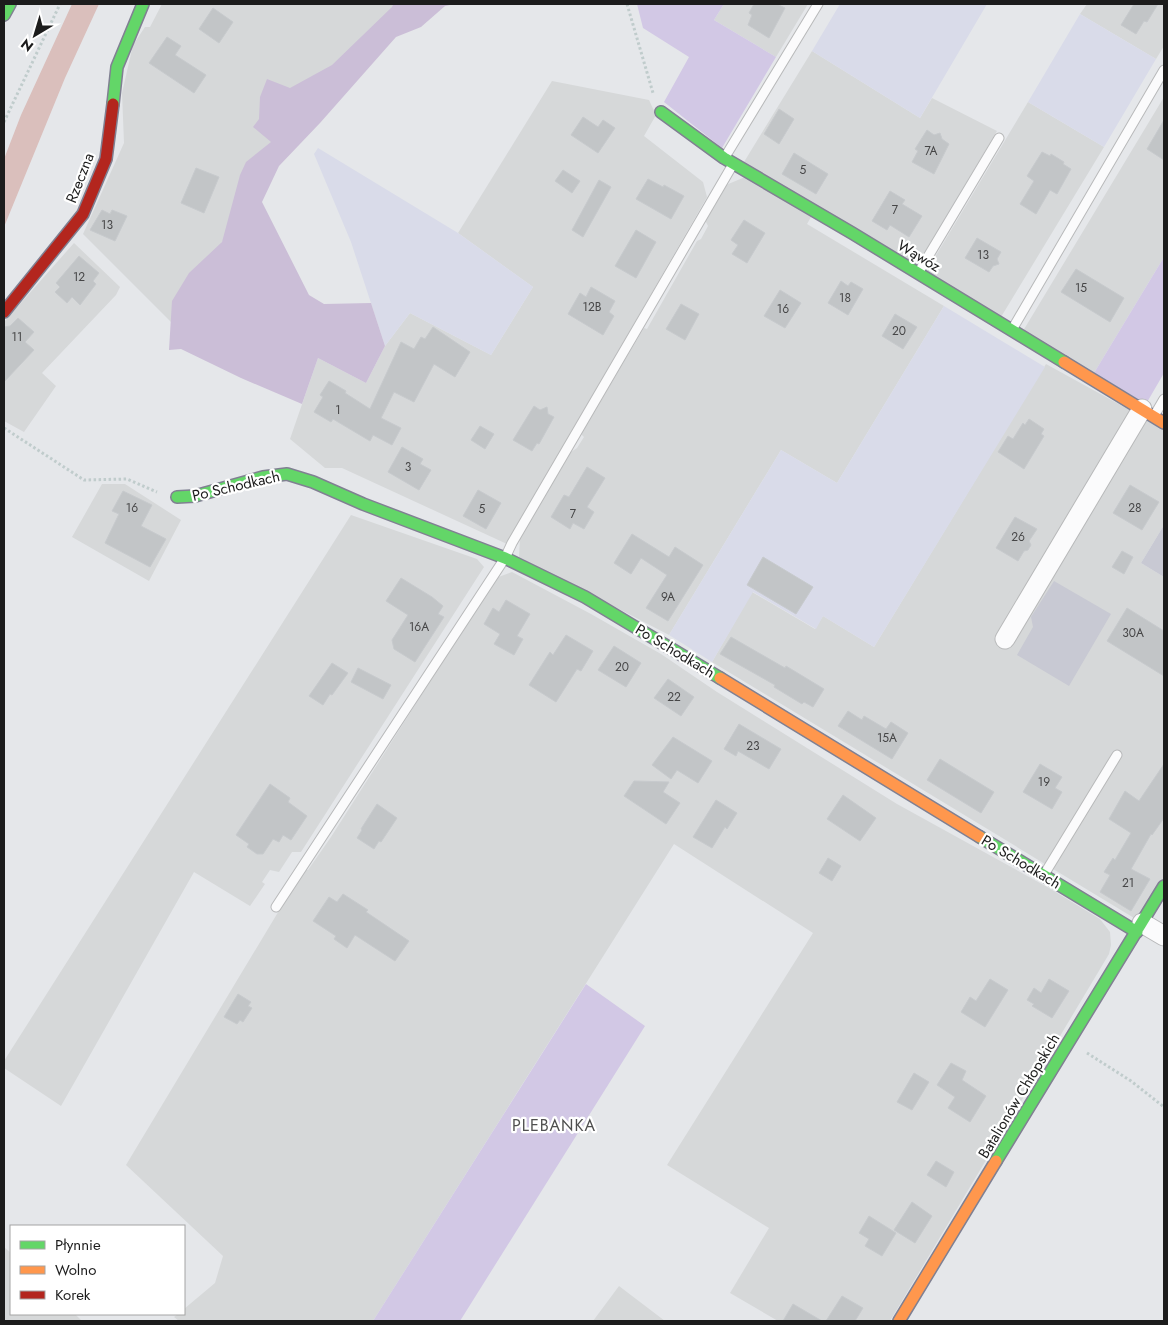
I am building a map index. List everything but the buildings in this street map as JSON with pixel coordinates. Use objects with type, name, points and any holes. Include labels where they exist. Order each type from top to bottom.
[{"type":"street","points":[[4,15],[10,4]]},
{"type":"street","name":"Rzeczna","points":[[4,312],[83,214],[91,198],[106,159],[117,67],[143,4]]},
{"type":"street","name":"Wąwóz","points":[[661,112],[729,161],[918,272],[1164,423]]},
{"type":"street","points":[[1005,639],[1148,412]]},
{"type":"street","name":"Po Schodkach","points":[[177,498],[195,496],[263,477],[286,474],[312,482],[363,504],[505,558],[585,597],[1044,876],[1140,928],[1164,936]]},
{"type":"street","name":"Batalionów Chłopskich","points":[[899,1321],[1164,886]]},
{"type":"lane","points":[[276,907],[505,558],[818,4]]},
{"type":"lane","points":[[1012,329],[1164,70]]},
{"type":"lane","points":[[918,272],[999,138]]},
{"type":"lane","points":[[1148,412],[1164,399]]},
{"type":"lane","points":[[1044,876],[1118,755]]},
{"type":"path","points":[[4,122],[60,4]]},
{"type":"path","points":[[627,4],[650,87]]},
{"type":"path","points":[[4,428],[84,480],[127,480],[160,494],[177,498]]},
{"type":"path","points":[[1070,1041],[1131,1081],[1164,1107]]},
{"type":"shaded area","points":[[72,4],[99,4],[65,78],[4,227],[4,159],[21,115]]},
{"type":"shaded area","points":[[162,4],[393,4],[380,44],[308,113],[222,242],[175,326],[83,234],[124,143],[122,93],[133,45],[145,27],[150,27]]},
{"type":"shaded area","points":[[393,4],[455,4],[445,6],[421,27],[396,37],[279,166],[262,202],[309,295],[324,304],[371,303],[385,346],[366,383],[318,358],[302,404],[241,378],[181,349],[169,350],[172,301],[189,273],[222,242],[240,175],[246,162],[271,142],[253,127],[259,119],[260,97],[267,79],[290,88],[332,65]]},
{"type":"shaded area","points":[[637,4],[724,4],[714,20],[776,57],[722,148],[664,102],[689,57],[643,28]]},
{"type":"shaded area","points":[[724,4],[808,4],[776,57],[714,20]]},
{"type":"shaded area","points":[[840,4],[987,4],[920,118],[812,51]]},
{"type":"shaded area","points":[[1087,4],[1164,4],[1164,46],[1156,59],[1080,14]]},
{"type":"shaded area","points":[[1080,14],[1156,59],[1104,147],[1028,102]]},
{"type":"shaded area","points":[[812,51],[920,118],[932,98],[997,131],[917,266],[744,162]]},
{"type":"shaded area","points":[[552,81],[649,100],[656,115],[644,136],[703,182],[707,197],[507,544],[342,468],[325,468],[290,439],[318,358],[366,383],[385,346],[410,313],[491,355],[533,287],[458,233]]},
{"type":"shaded area","points":[[1164,97],[1164,257],[1094,373],[1023,331]]},
{"type":"shaded area","points":[[1028,102],[1104,147],[1001,317],[926,272]]},
{"type":"shaded area","points":[[318,148],[458,233],[533,287],[491,355],[410,313],[385,346],[351,242],[314,154]]},
{"type":"shaded area","points":[[745,177],[811,217],[807,224],[944,306],[837,483],[781,450],[669,635],[519,557],[520,538],[571,452],[577,448],[584,437],[581,434],[644,328],[647,329],[697,241],[701,239],[708,226],[705,220],[726,185]]},
{"type":"shaded area","points":[[74,243],[120,287],[116,295],[42,373],[56,386],[24,432],[4,421],[4,322]]},
{"type":"shaded area","points":[[1164,257],[1164,373],[1146,404],[1094,373]]},
{"type":"shaded area","points":[[944,306],[1045,367],[874,647],[823,616],[816,629],[753,592],[712,662],[669,635],[781,450],[837,483]]},
{"type":"shaded area","points":[[1046,364],[1164,429],[1164,525],[1141,563],[1164,577],[1164,877],[1139,921],[712,662],[752,592],[815,629],[823,616],[874,647]]},
{"type":"shaded area","points":[[102,484],[125,484],[181,520],[149,581],[72,537]]},
{"type":"shaded area","points":[[351,515],[477,559],[484,567],[301,852],[292,852],[279,872],[270,870],[262,882],[265,884],[250,906],[194,872],[61,1106],[4,1068],[4,1061]]},
{"type":"shaded area","points":[[1164,525],[1164,577],[1141,563]]},
{"type":"shaded area","points":[[512,572],[661,654],[717,692],[897,804],[1049,888],[1100,919],[1110,932],[1111,945],[1109,954],[890,1321],[778,1321],[730,1293],[769,1228],[667,1165],[813,933],[674,844],[373,1321],[179,1321],[174,1317],[185,1315],[185,1308],[215,1283],[223,1256],[126,1165],[304,869],[308,870],[331,837],[496,578]]},
{"type":"shaded area","points":[[1054,581],[1111,614],[1069,686],[1017,655],[1033,627],[1031,617]]},
{"type":"shaded area","points":[[586,984],[645,1026],[460,1321],[373,1321]]},
{"type":"shaded area","points":[[4,1247],[10,1252],[10,1315],[76,1315],[82,1321],[4,1321]]},
{"type":"shaded area","points":[[619,1286],[665,1321],[593,1321]]},
{"type":"traffic: fast","points":[[4,15],[10,4]]},
{"type":"traffic: fast","points":[[113,104],[117,67],[143,4]]},
{"type":"traffic: fast","points":[[661,112],[724,158],[852,233],[1064,362]]},
{"type":"traffic: fast","points":[[177,497],[195,496],[263,477],[287,474],[313,482],[363,504],[505,558],[585,597],[720,678]]},
{"type":"traffic: fast","points":[[980,837],[1137,932]]},
{"type":"traffic: fast","points":[[996,1161],[1164,886]]},
{"type":"traffic: slow","points":[[1064,362],[1164,423]]},
{"type":"traffic: slow","points":[[720,678],[980,837]]},
{"type":"traffic: slow","points":[[899,1321],[996,1161]]},
{"type":"traffic: jam","points":[[4,312],[83,214],[106,159],[113,104]]},
{"type":"district","name":"PLEBANKA","points":[[554,1125]]}]
